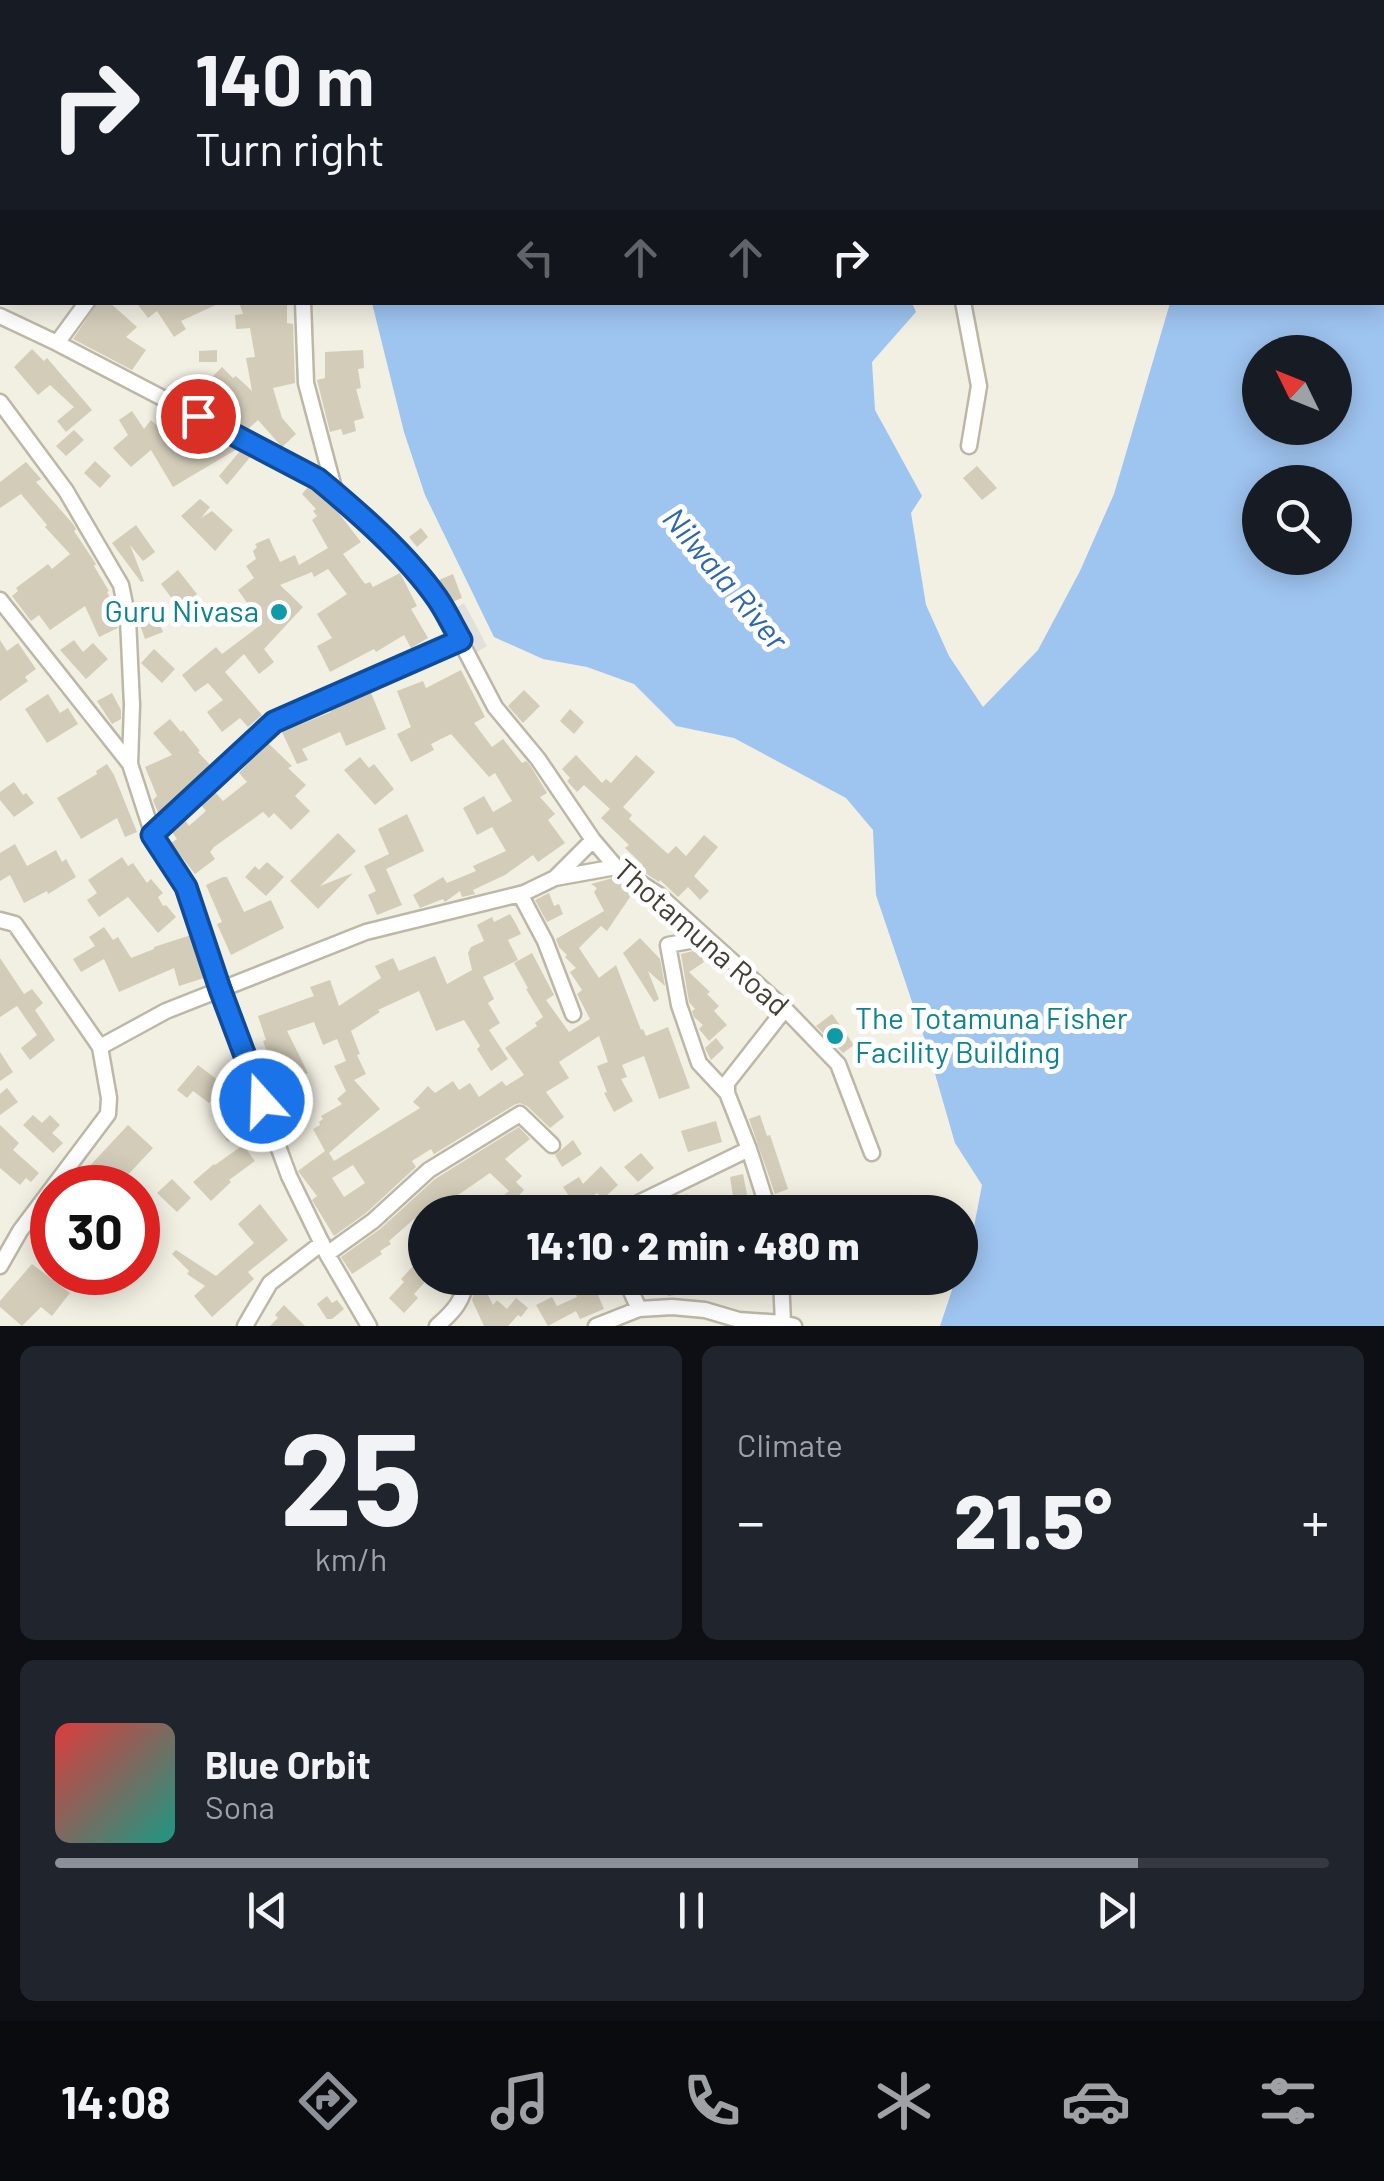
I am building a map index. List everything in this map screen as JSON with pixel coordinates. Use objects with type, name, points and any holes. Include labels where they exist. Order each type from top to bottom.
[{"type":"street","points":[[56,343],[85,305]]},
{"type":"street","points":[[303,305],[306,383],[335,493]]},
{"type":"street","points":[[963,305],[979,386],[970,446]]},
{"type":"street","name":"Thotamuna Road","points":[[0,316],[318,479],[410,564],[438,600],[495,706],[616,867],[659,895],[785,1009],[838,1064],[872,1153]]},
{"type":"street","points":[[0,402],[66,491],[121,586],[128,618],[130,764],[152,835],[186,887],[290,1176],[324,1248],[369,1326]]},
{"type":"street","points":[[0,600],[130,764]]},
{"type":"street","points":[[152,835],[274,722],[461,640]]},
{"type":"street","points":[[555,878],[593,840]]},
{"type":"street","points":[[100,1047],[166,1010],[366,932],[520,894],[555,878],[616,867]]},
{"type":"street","points":[[520,894],[573,1014]]},
{"type":"street","points":[[0,920],[15,924],[100,1047],[109,1098],[108,1114],[20,1231],[0,1266]]},
{"type":"street","points":[[705,938],[668,946],[679,1005],[700,1063],[727,1093],[764,1195]]},
{"type":"street","points":[[727,1093],[727,1083],[785,1009]]},
{"type":"street","points":[[245,1326],[270,1283],[373,1221],[428,1170],[520,1114],[552,1145]]},
{"type":"street","points":[[655,1195],[749,1149]]},
{"type":"street","points":[[437,1326],[454,1311],[462,1295]]},
{"type":"street","points":[[633,1295],[639,1309]]},
{"type":"street","points":[[596,1326],[639,1309],[688,1308],[738,1320],[788,1325],[784,1295]]},
{"type":"shaded area","points":[[464,603],[487,646],[472,655],[449,612]]},
{"type":"water","name":"Nilwala River","points":[[372,305],[913,305],[916,312],[872,362],[875,410],[922,496],[911,513],[926,605],[949,656],[983,707],[1038,650],[1080,571],[1114,494],[1169,305],[1384,305],[1384,1326],[940,1326],[950,1295],[978,1295],[978,1206],[982,1185],[955,1143],[876,895],[873,830],[846,798],[734,738],[676,726],[634,684],[587,667],[543,659],[494,637],[425,495],[404,432]]},
{"type":"building","points":[[96,305],[112,305],[137,327],[126,337],[146,350],[132,370],[73,339]]},
{"type":"building","points":[[138,305],[216,305],[181,321],[186,329],[174,337],[157,311],[148,318]]},
{"type":"building","points":[[240,305],[287,305],[287,323],[293,324],[295,383],[273,388],[282,418],[296,434],[282,447],[258,420],[247,430],[217,414],[231,400],[210,379],[222,367],[252,391],[246,358],[255,357],[250,328],[236,329],[235,315],[243,314]]},
{"type":"building","points":[[32,349],[44,361],[47,358],[92,410],[66,432],[57,421],[74,407],[50,385],[38,395],[14,367]]},
{"type":"building","points":[[217,350],[217,362],[199,362],[199,351]]},
{"type":"building","points":[[363,350],[364,368],[358,369],[361,388],[356,389],[364,418],[354,421],[356,431],[343,435],[341,429],[330,432],[317,380],[325,378],[325,352]]},
{"type":"building","points":[[132,411],[144,429],[151,420],[183,449],[201,430],[237,449],[173,487],[151,450],[131,467],[113,448],[128,435],[119,420]]},
{"type":"building","points":[[74,430],[84,440],[66,456],[56,446]]},
{"type":"building","points":[[240,451],[251,456],[227,485],[219,476]]},
{"type":"building","points":[[95,461],[111,476],[100,488],[84,473]]},
{"type":"building","points":[[26,462],[41,479],[36,482],[73,524],[96,564],[109,591],[115,609],[110,611],[118,628],[99,637],[85,606],[50,630],[39,615],[31,621],[12,596],[18,591],[16,588],[48,564],[52,569],[70,554],[21,494],[0,508],[0,482]]},
{"type":"building","points":[[977,466],[997,488],[982,500],[963,478]]},
{"type":"building","points":[[309,486],[337,511],[361,542],[343,554],[365,584],[370,582],[373,587],[400,573],[417,606],[411,609],[428,638],[411,648],[404,635],[330,672],[317,646],[332,638],[317,614],[347,594],[328,569],[314,577],[312,572],[280,585],[303,607],[264,649],[274,662],[259,674],[244,654],[225,672],[262,715],[248,727],[240,718],[222,732],[207,712],[223,700],[208,683],[195,692],[182,675],[216,647],[222,654],[262,624],[238,590],[254,578],[246,566],[256,559],[255,544],[269,538],[280,562],[295,555],[299,565],[328,548],[312,520],[317,516],[313,511],[316,509],[302,494]]},
{"type":"building","points":[[200,499],[210,507],[201,518],[212,511],[233,530],[215,551],[181,516]]},
{"type":"building","points":[[136,525],[155,552],[143,561],[130,545],[144,581],[141,582],[112,543]]},
{"type":"building","points":[[421,528],[428,537],[417,547],[409,537]]},
{"type":"building","points":[[178,570],[197,594],[189,600],[200,613],[189,621],[161,584]]},
{"type":"building","points":[[453,574],[462,598],[452,602],[439,580]]},
{"type":"building","points":[[154,610],[163,632],[145,639],[139,622]]},
{"type":"building","points":[[0,640],[7,651],[18,643],[36,669],[25,677],[28,681],[0,701]]},
{"type":"building","points":[[74,640],[83,652],[93,643],[108,659],[86,679],[60,650]]},
{"type":"building","points":[[154,649],[175,669],[162,683],[141,663]]},
{"type":"building","points":[[461,670],[485,717],[474,723],[492,747],[503,739],[522,763],[530,765],[547,793],[540,797],[555,814],[548,820],[565,843],[538,862],[533,855],[505,875],[473,890],[475,894],[462,897],[460,891],[445,902],[443,899],[420,908],[413,895],[443,877],[447,883],[476,871],[473,866],[506,851],[492,827],[477,835],[463,808],[484,796],[493,812],[512,801],[495,773],[489,777],[451,734],[431,744],[434,750],[411,762],[397,734],[411,727],[397,691],[423,681],[426,688]]},
{"type":"building","points":[[524,690],[540,706],[523,723],[508,706]]},
{"type":"building","points":[[112,693],[121,719],[112,724],[97,701]]},
{"type":"building","points":[[371,693],[386,729],[346,746],[340,732],[302,749],[308,760],[297,764],[282,732]]},
{"type":"building","points":[[48,694],[60,713],[68,708],[78,724],[47,743],[25,709]]},
{"type":"building","points":[[570,709],[584,722],[574,734],[560,721]]},
{"type":"building","points":[[170,719],[211,766],[159,815],[153,800],[157,796],[145,767],[172,755],[153,733]]},
{"type":"building","points":[[268,743],[306,785],[295,796],[310,811],[291,830],[274,813],[269,818],[263,812],[214,847],[210,852],[215,859],[195,874],[171,843],[177,839],[172,832],[185,820],[189,826],[206,811],[201,805],[215,792],[223,801],[247,782],[239,773]]},
{"type":"building","points":[[576,755],[602,783],[606,779],[611,783],[636,755],[655,772],[623,807],[632,815],[629,819],[668,854],[676,846],[686,856],[704,835],[718,847],[694,876],[709,891],[700,900],[688,887],[678,897],[660,880],[639,869],[643,865],[625,848],[629,845],[601,818],[610,809],[584,785],[577,792],[567,781],[570,778],[562,769]]},
{"type":"building","points":[[360,757],[369,768],[374,764],[394,789],[375,805],[344,770]]},
{"type":"building","points":[[107,764],[137,832],[125,837],[117,818],[81,839],[57,798]]},
{"type":"building","points":[[14,782],[34,803],[14,817],[0,800],[0,792]]},
{"type":"building","points":[[407,814],[424,851],[386,869],[402,905],[377,915],[368,895],[376,891],[364,866],[389,854],[378,829]]},
{"type":"building","points":[[338,833],[356,851],[320,886],[353,873],[318,909],[290,881]]},
{"type":"building","points":[[15,844],[27,866],[56,850],[76,877],[24,903],[10,875],[0,881],[0,853]]},
{"type":"building","points":[[122,857],[128,866],[133,863],[147,883],[151,879],[163,893],[158,897],[163,906],[176,917],[158,933],[128,897],[99,917],[87,900],[97,893],[88,880]]},
{"type":"building","points":[[267,862],[284,877],[266,896],[245,877],[255,866],[259,870]]},
{"type":"building","points":[[227,877],[244,912],[271,900],[284,928],[231,955],[206,885]]},
{"type":"building","points":[[613,878],[634,891],[607,931],[601,926],[579,948],[599,978],[616,965],[646,1036],[668,1027],[690,1088],[659,1099],[644,1056],[622,1065],[627,1077],[621,1079],[633,1101],[614,1112],[597,1066],[608,1062],[599,1036],[559,1062],[569,1078],[546,1092],[564,1117],[550,1128],[527,1106],[514,1105],[434,1154],[431,1149],[412,1161],[416,1167],[366,1213],[334,1236],[312,1200],[317,1196],[298,1171],[325,1151],[313,1129],[320,1125],[321,1116],[342,1104],[337,1099],[346,1091],[334,1066],[346,1061],[337,1039],[323,1045],[314,1022],[287,1031],[308,1073],[293,1080],[298,1093],[278,1101],[262,1070],[267,1067],[263,1058],[268,1055],[258,1016],[314,996],[310,987],[330,980],[339,1006],[381,978],[375,966],[393,958],[399,971],[435,956],[447,984],[472,970],[468,953],[484,941],[477,925],[510,914],[516,924],[521,934],[508,940],[518,960],[483,977],[494,999],[488,1003],[500,1023],[489,1030],[508,1059],[491,1071],[464,1020],[436,1031],[419,991],[378,1010],[351,1031],[366,1074],[354,1080],[380,1109],[329,1153],[334,1161],[420,1108],[413,1102],[428,1086],[435,1093],[453,1081],[459,1090],[470,1083],[479,1097],[502,1081],[506,1086],[524,1075],[505,1048],[537,1026],[535,1023],[543,1017],[514,963],[532,953],[554,995],[546,1000],[569,1032],[590,1019],[577,994],[582,990],[570,972],[576,968],[556,939],[604,911],[594,892],[597,888],[591,884]],"holes":[[[353,1165],[365,1183],[344,1197],[332,1178]]]},
{"type":"building","points":[[549,893],[554,906],[559,904],[563,914],[547,922],[535,900]]},
{"type":"building","points":[[104,927],[113,940],[118,937],[131,958],[191,935],[204,978],[179,986],[174,968],[119,992],[104,959],[81,972],[73,959],[95,946],[89,937]]},
{"type":"building","points":[[640,938],[660,959],[665,986],[648,971],[659,999],[654,1002],[623,953]]},
{"type":"building","points":[[697,950],[704,962],[689,972],[710,992],[707,994],[719,1006],[714,1011],[727,1025],[709,1041],[699,1029],[703,1025],[694,1017],[695,1009],[689,1002],[681,954]]},
{"type":"building","points":[[0,958],[24,994],[32,989],[43,1003],[35,1010],[55,1040],[30,1060],[21,1048],[37,1035],[17,1006],[0,1017]]},
{"type":"building","name":"The Totamuna Fisher Facility Building","points":[[832,1014],[854,1045],[843,1053],[816,1026]]},
{"type":"building","points":[[716,1038],[724,1048],[711,1060],[705,1048]]},
{"type":"building","points":[[0,1052],[13,1072],[0,1081]]},
{"type":"building","points":[[198,1065],[224,1085],[209,1103],[193,1091],[187,1098],[177,1090]]},
{"type":"building","points":[[7,1088],[18,1102],[0,1115],[0,1094]]},
{"type":"building","points":[[239,1112],[249,1124],[228,1142],[219,1130]]},
{"type":"building","points":[[33,1115],[42,1123],[50,1115],[60,1125],[52,1133],[63,1143],[53,1153],[23,1125]]},
{"type":"building","points":[[760,1115],[788,1189],[775,1194],[749,1119]]},
{"type":"building","points":[[716,1121],[722,1142],[688,1152],[681,1131]]},
{"type":"building","points":[[0,1125],[19,1143],[13,1150],[30,1165],[30,1181],[26,1178],[20,1185],[0,1168]]},
{"type":"building","points":[[128,1125],[153,1148],[137,1165],[91,1165]]},
{"type":"building","points":[[519,1127],[530,1139],[505,1159],[522,1176],[516,1182],[524,1190],[519,1195],[504,1195],[509,1191],[490,1173],[458,1195],[417,1195],[435,1179]]},
{"type":"building","points":[[573,1140],[582,1154],[562,1167],[555,1155]]},
{"type":"building","points":[[243,1145],[255,1161],[229,1180],[211,1201],[193,1182]]},
{"type":"building","points":[[641,1153],[654,1168],[638,1182],[624,1167]]},
{"type":"building","points":[[601,1166],[618,1185],[607,1195],[568,1195],[563,1187],[579,1177],[583,1184]]},
{"type":"building","points":[[743,1174],[747,1195],[733,1195],[730,1177]]},
{"type":"building","points":[[172,1179],[191,1198],[177,1212],[160,1196],[160,1190]]},
{"type":"building","points":[[260,1204],[288,1240],[248,1272],[254,1279],[212,1317],[194,1296],[205,1286],[187,1274],[189,1271],[172,1254],[176,1250],[216,1276],[254,1243],[238,1224]]},
{"type":"building","points":[[408,1204],[408,1224],[380,1251],[382,1254],[352,1274],[341,1257]]},
{"type":"building","points":[[30,1266],[30,1295],[68,1295],[52,1316],[41,1307],[22,1326],[0,1307],[0,1301]]},
{"type":"building","points":[[408,1272],[408,1295],[418,1298],[404,1313],[389,1298],[404,1282],[401,1279]]},
{"type":"building","points":[[473,1295],[488,1295],[493,1305],[497,1300],[507,1309],[516,1298],[528,1308],[508,1326],[484,1326]]},
{"type":"building","points":[[598,1295],[604,1309],[580,1319],[576,1311],[548,1326],[536,1305],[552,1297],[557,1306],[577,1297]]},
{"type":"building","points":[[327,1296],[344,1309],[332,1319],[327,1319],[317,1304]]},
{"type":"building","points":[[284,1305],[305,1326],[270,1326]]},
{"type":"place","name":"Guru Nivasa","points":[[279,612]]},
{"type":"place","name":"The Totamuna Fisher Facility Building","points":[[835,1036]]},
{"type":"route","points":[[198,416],[318,479],[335,493],[410,564],[438,600],[461,640],[274,722],[152,835],[186,887],[262,1101]]}]
